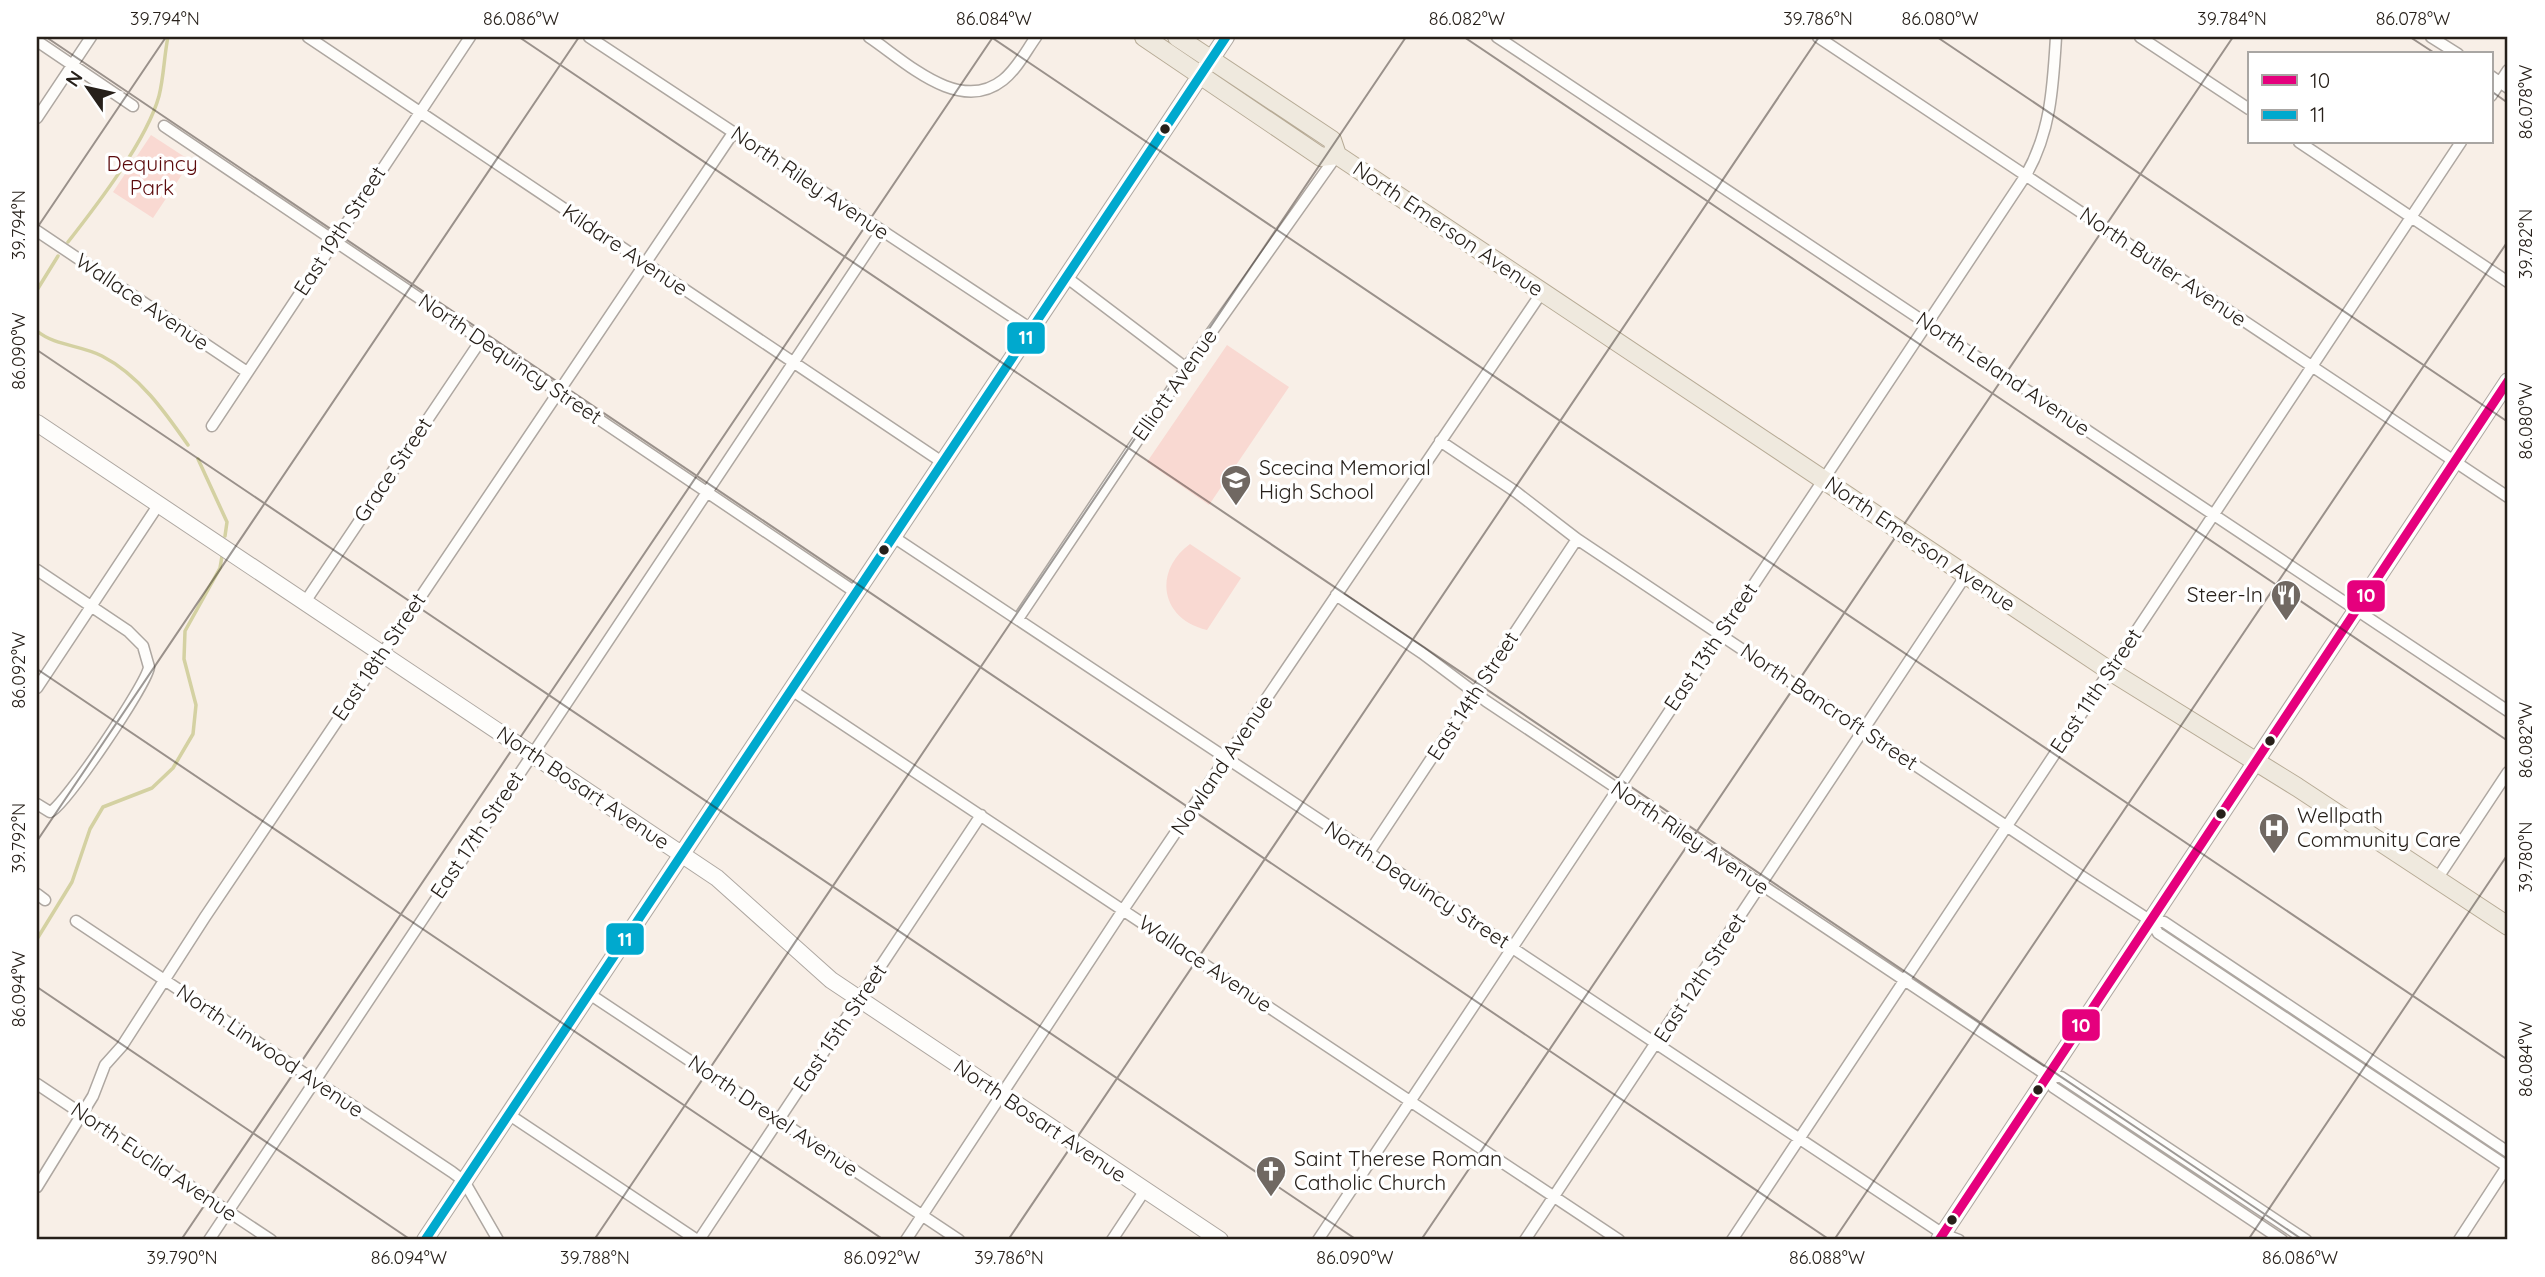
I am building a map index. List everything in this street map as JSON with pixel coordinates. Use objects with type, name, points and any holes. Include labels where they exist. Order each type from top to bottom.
[{"type":"main road","name":"North Emerson Avenue","points":[[1144,37],[1321,156],[1337,155],[2110,671],[2508,926]]},
{"type":"main road","name":"North Emerson Avenue","points":[[1177,37],[1332,140],[1337,155]]},
{"type":"main road","points":[[425,1240],[680,853],[1226,37]]},
{"type":"main road","points":[[1942,1238],[2508,381]]},
{"type":"main road","name":"North Bosart Avenue","points":[[37,423],[680,853],[739,895],[807,962],[859,1000],[1220,1240]]},
{"type":"street","points":[[37,118],[91,37]]},
{"type":"street","name":"Kildare Avenue","points":[[308,37],[942,462]]},
{"type":"street","name":"East 19th Street","points":[[212,426],[470,37]]},
{"type":"street","name":"North Riley Avenue","points":[[589,37],[1031,330]]},
{"type":"street","points":[[869,37],[948,88],[973,92],[1001,82],[1013,71],[1036,37]]},
{"type":"street","name":"North Leland Avenue","points":[[1497,37],[2508,712]]},
{"type":"street","name":"North Butler Avenue","points":[[1818,37],[2508,497]]},
{"type":"street","name":"East 13th Street","points":[[1318,1240],[2026,175],[2041,146],[2050,113],[2056,37]]},
{"type":"street","points":[[2140,37],[2248,108]]},
{"type":"street","points":[[2431,37],[2455,52]]},
{"type":"street","points":[[37,41],[133,106]]},
{"type":"street","points":[[2500,82],[2508,70]]},
{"type":"street","name":"North Dequincy Street","points":[[164,126],[855,592]]},
{"type":"street","name":"East 18th Street","points":[[37,1187],[82,1114],[105,1065],[122,1046],[733,133]]},
{"type":"street","points":[[2301,144],[2508,282]]},
{"type":"street","name":"East 11th Street","points":[[1732,1240],[2459,144]]},
{"type":"street","name":"Elliott Avenue","points":[[1018,619],[1186,368],[1337,155]]},
{"type":"street","name":"Wallace Avenue","points":[[37,231],[247,372]]},
{"type":"street","name":"East 17th Street","points":[[209,1240],[881,231]]},
{"type":"street","points":[[1066,277],[1186,368]]},
{"type":"street","name":"Nowland Avenue","points":[[906,1240],[1123,909],[1542,292]]},
{"type":"street","name":"Grace Street","points":[[305,601],[481,340]]},
{"type":"street","name":"North Bancroft Street","points":[[1440,441],[1577,539],[2151,921],[2158,933],[2508,1166]]},
{"type":"street","points":[[37,688],[159,504]]},
{"type":"street","name":"North Dequincy Street","points":[[892,536],[1368,854],[1657,1042],[1942,1238],[1959,1240]]},
{"type":"street","name":"East 14th Street","points":[[1368,854],[1577,539]]},
{"type":"street","points":[[37,570],[136,638],[148,656],[148,672],[59,807],[50,812],[37,804]]},
{"type":"street","name":"East 12th Street","points":[[1525,1240],[1966,575]]},
{"type":"street","name":"North Riley Avenue","points":[[1336,595],[1617,789],[1905,981],[2048,1076],[2061,1077],[2306,1240]]},
{"type":"street","name":"Wallace Avenue","points":[[790,689],[1619,1240]]},
{"type":"street","points":[[2437,879],[2508,772]]},
{"type":"street","name":"East 15th Street","points":[[698,1240],[981,816]]},
{"type":"street","name":"North Linwood Avenue","points":[[76,921],[464,1181]]},
{"type":"street","name":"North Bancroft Street","points":[[2151,921],[2164,922],[2508,1152]]},
{"type":"street","name":"North Drexel Avenue","points":[[588,993],[959,1240]]},
{"type":"street","points":[[2326,1045],[2333,1035]]},
{"type":"street","name":"North Riley Avenue","points":[[2048,1076],[2053,1087],[2282,1240]]},
{"type":"street","name":"North Euclid Avenue","points":[[37,1084],[271,1240]]},
{"type":"street","points":[[508,1114],[698,1240]]},
{"type":"street","points":[[2459,1240],[2508,1166]]},
{"type":"street","points":[[464,1181],[498,1240]]},
{"type":"street","points":[[1112,1240],[1145,1190]]},
{"type":"street","points":[[2224,1201],[2231,1190]]},
{"type":"green space","name":"Dequincy Park","points":[[151,135],[191,161],[153,218],[113,192]]},
{"type":"green space","points":[[1227,345],[1289,387],[1209,505],[1147,462]]},
{"type":"green space","points":[[1190,544],[1241,578],[1207,630],[1179,616],[1167,593],[1170,567]]},
{"type":"waterway","points":[[68,242],[120,172],[144,132],[159,96],[168,37]]},
{"type":"waterway","points":[[37,290],[58,256]]},
{"type":"waterway","points":[[37,331],[52,340],[102,356],[128,373],[160,407],[188,445]]},
{"type":"waterway","points":[[198,459],[227,522],[225,536]]},
{"type":"waterway","points":[[37,939],[72,882],[90,829],[103,807],[152,788],[173,768],[193,734],[196,705],[184,659],[185,631],[220,568],[222,556]]},
{"type":"transit line","name":"11","points":[[425,1240],[1226,37]]},
{"type":"transit line","name":"10","points":[[1939,1240],[2508,381]]},
{"type":"place","name":"Scecina Memorial High School","points":[[1236,507]]},
{"type":"place","name":"Steer-In","points":[[2286,622]]},
{"type":"place","name":"Wellpath Community Care","points":[[2274,855]]},
{"type":"place","name":"Saint Therese Roman Catholic Church","points":[[1271,1198]]}]
